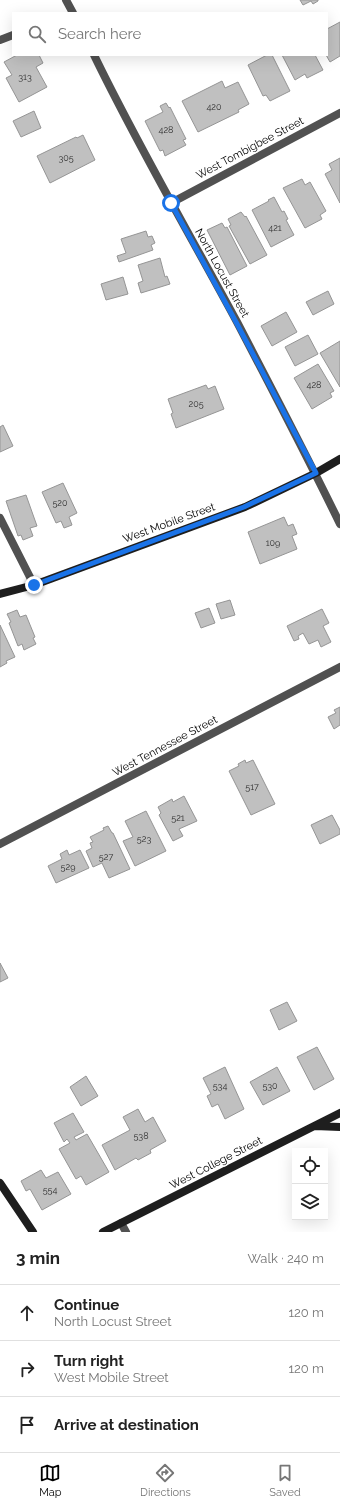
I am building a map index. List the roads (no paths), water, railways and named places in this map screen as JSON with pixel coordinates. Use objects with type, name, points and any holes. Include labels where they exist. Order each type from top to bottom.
[{"type":"street","points":[[66,0],[72,12]]},
{"type":"street","points":[[0,40],[12,35]]},
{"type":"street","name":"North Locust Street","points":[[95,56],[171,203],[316,473],[340,524]]},
{"type":"street","name":"West Tombigbee Street","points":[[171,203],[340,113]]},
{"type":"street","name":"West Mobile Street","points":[[0,594],[34,585],[244,507],[316,473],[340,459]]},
{"type":"street","points":[[0,518],[34,585]]},
{"type":"street","name":"West Tennessee Street","points":[[0,844],[340,667]]},
{"type":"street","name":"West College Street","points":[[102,1232],[340,1113]]},
{"type":"street","points":[[314,1126],[340,1127]]},
{"type":"street","points":[[0,1184],[33,1232]]},
{"type":"street","points":[[121,1223],[126,1232]]}]
